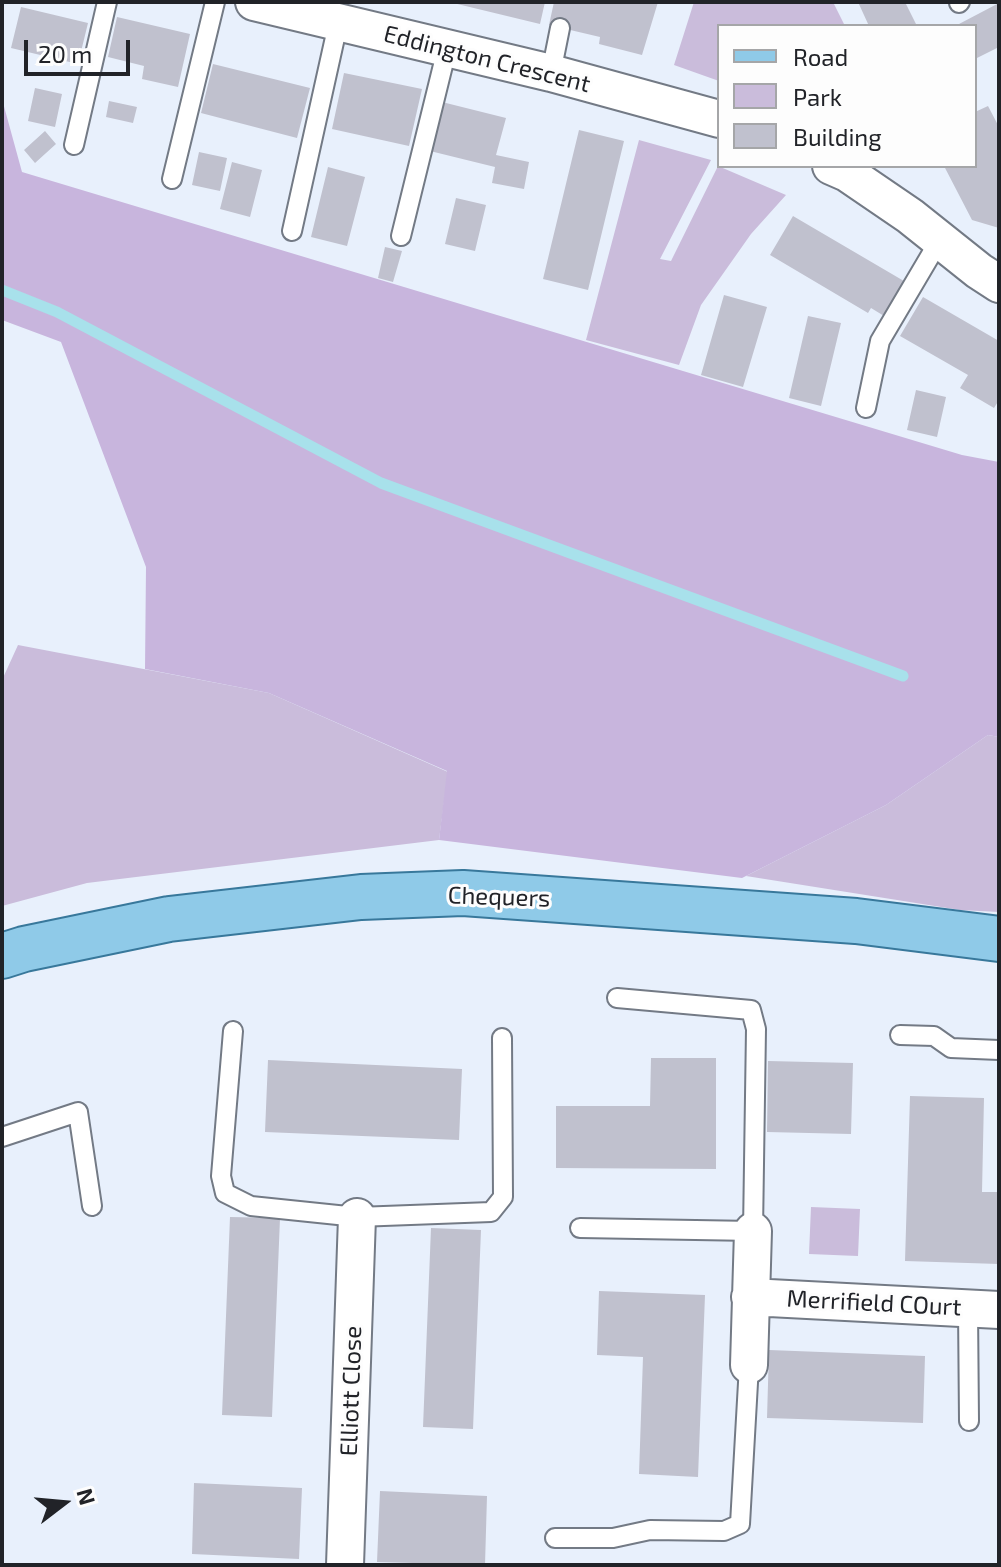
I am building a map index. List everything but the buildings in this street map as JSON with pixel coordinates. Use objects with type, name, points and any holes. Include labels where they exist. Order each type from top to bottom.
[{"type":"main road","name":"Chequers","points":[[2,956],[169,919],[361,897],[463,893],[856,921],[999,939]]},
{"type":"street","name":"Eddington Crescent","points":[[277,5],[338,24],[551,73],[717,118]]},
{"type":"street","points":[[836,168],[910,216],[999,284]]},
{"type":"street","name":"Elliott Close","points":[[345,1565],[357,1217]]},
{"type":"street","points":[[749,1365],[753,1231]]},
{"type":"street","name":"Merrifield COurt","points":[[750,1297],[984,1309]]},
{"type":"lane","points":[[74,145],[107,2]]},
{"type":"lane","points":[[172,179],[215,2]]},
{"type":"lane","points":[[292,231],[338,24]]},
{"type":"lane","points":[[551,73],[560,28]]},
{"type":"lane","points":[[401,236],[447,49]]},
{"type":"lane","points":[[866,408],[880,341],[939,241]]},
{"type":"lane","points":[[580,1228],[753,1231],[756,1029],[751,1010],[617,998]]},
{"type":"lane","points":[[233,1031],[221,1176],[225,1193],[251,1206],[357,1217],[491,1212],[503,1197],[502,1038]]},
{"type":"lane","points":[[900,1035],[934,1036],[951,1048],[999,1050]]},
{"type":"lane","points":[[2,1137],[78,1112],[92,1206]]},
{"type":"lane","points":[[969,1421],[984,1309]]},
{"type":"lane","points":[[555,1538],[613,1538],[650,1530],[724,1531],[740,1524],[749,1365]]},
{"type":"green space","points":[[694,2],[833,2],[844,24],[717,24],[717,80],[674,65]]},
{"type":"green space","points":[[639,140],[711,160],[660,259],[671,261],[717,168],[786,195],[751,234],[701,305],[679,365],[586,340]]},
{"type":"green space","points":[[18,645],[269,693],[448,772],[439,840],[87,883],[2,906],[2,680]]},
{"type":"green space","points":[[988,735],[999,737],[999,912],[960,910],[746,876],[886,805]]},
{"type":"green space","points":[[811,1207],[860,1209],[858,1256],[809,1254]]},
{"type":"shaded area","points":[[2,99],[22,172],[962,455],[999,462],[999,737],[988,735],[886,805],[742,878],[439,840],[447,771],[269,693],[145,669],[146,567],[61,342],[2,320]]},
{"type":"waterway","points":[[2,290],[57,312],[381,483],[903,676]]}]
